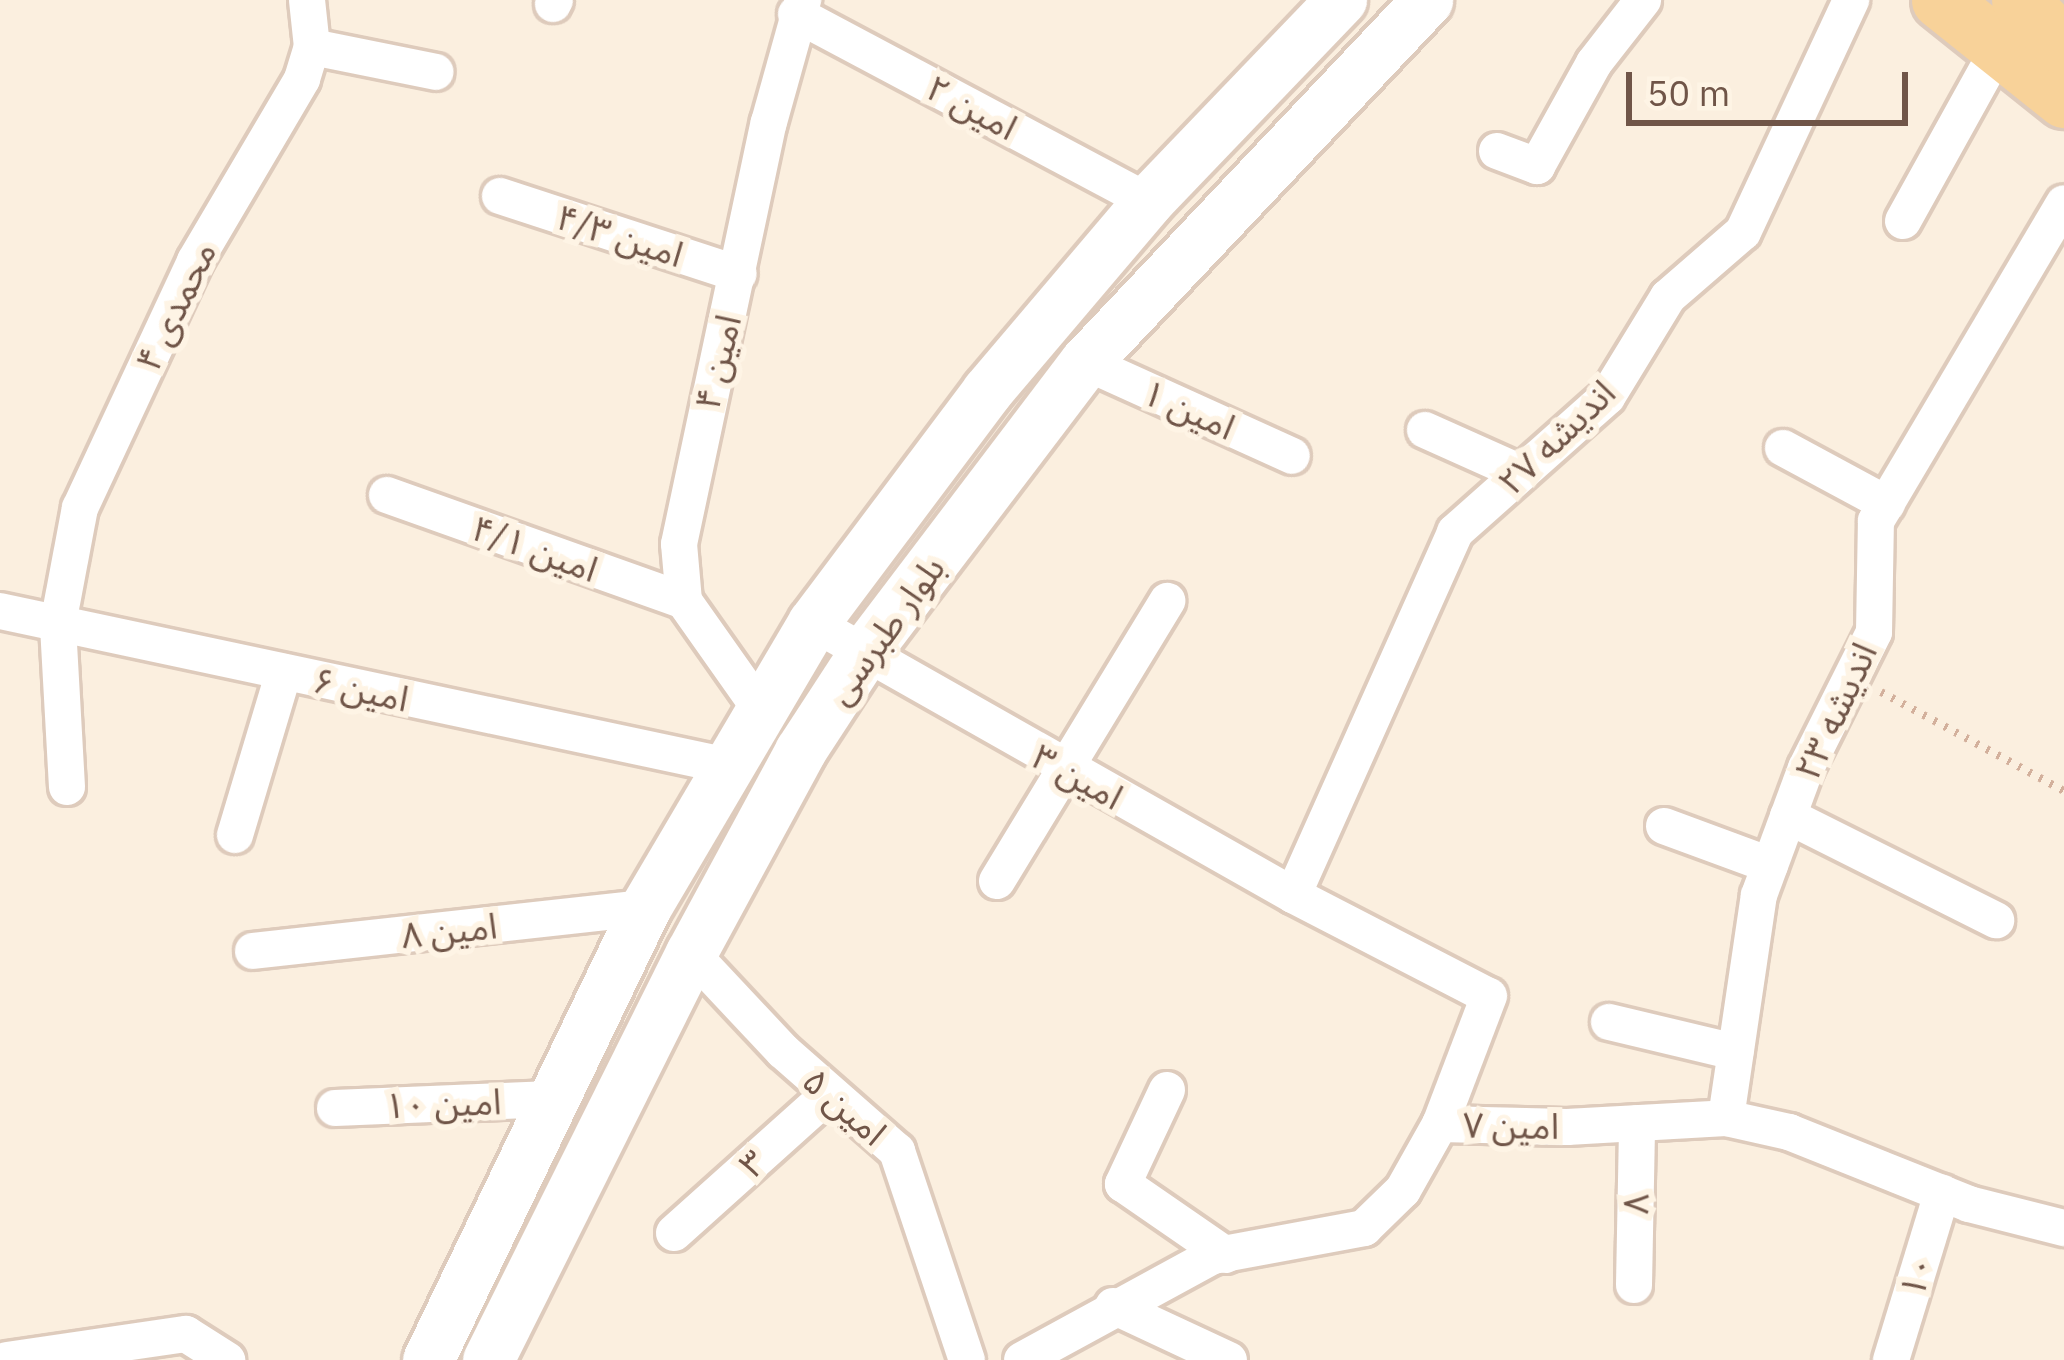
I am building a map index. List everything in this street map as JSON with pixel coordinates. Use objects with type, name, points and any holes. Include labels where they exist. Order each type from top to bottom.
[{"type":"main road","name":"بلوار طبرسی","points":[[428,1360],[645,908],[723,765],[813,623],[987,392],[1148,201],[1341,0]]},
{"type":"main road","name":"بلوار طبرسی","points":[[488,1360],[691,953],[800,751],[864,653],[1085,362],[1426,0]]},
{"type":"main road","points":[[1940,0],[2010,22],[2064,46]]},
{"type":"main road","points":[[2010,22],[2064,99]]},
{"type":"street","points":[[308,0],[312,47],[436,72]]},
{"type":"street","points":[[1497,151],[1538,166],[1594,63],[1643,0]]},
{"type":"street","name":"اندیشه ۲۷","points":[[1293,895],[1455,532],[1607,397],[1668,297],[1743,232],[1851,0]]},
{"type":"street","name":"امین ۲","points":[[800,7],[1148,201]]},
{"type":"street","name":"امین ۴","points":[[684,601],[679,544],[692,465],[800,7]]},
{"type":"street","points":[[1903,220],[2010,22]]},
{"type":"street","name":"محمدی ۴","points":[[67,787],[58,624],[80,508],[194,261],[312,47]]},
{"type":"street","name":"۴/۳ امین","points":[[500,196],[740,274]]},
{"type":"street","name":"اندیشه ۲۳","points":[[1726,1118],[1770,865],[1874,632],[1876,521],[2064,203]]},
{"type":"street","name":"امین ۱","points":[[1085,362],[1292,456]]},
{"type":"street","points":[[1425,430],[1521,473]]},
{"type":"street","points":[[1784,448],[1887,504]]},
{"type":"street","name":"امین ۴/۱","points":[[387,495],[684,601]]},
{"type":"street","points":[[684,601],[758,706]]},
{"type":"street","points":[[997,881],[1167,601]]},
{"type":"street","name":"امین ۶","points":[[0,610],[723,765]]},
{"type":"street","name":"امین ۳","points":[[813,623],[1293,895],[1489,996],[1440,1124]]},
{"type":"street","points":[[235,835],[284,672]]},
{"type":"street","points":[[1788,816],[1996,920]]},
{"type":"street","points":[[1664,826],[1770,865]]},
{"type":"street","name":"امین ۸","points":[[253,951],[645,908]]},
{"type":"street","name":"امین ۵","points":[[691,953],[829,1094],[897,1151],[968,1360]]},
{"type":"street","points":[[1609,1022],[1735,1052]]},
{"type":"street","points":[[1167,1090],[1123,1184],[1226,1255]]},
{"type":"street","name":"۳","points":[[674,1233],[829,1094]]},
{"type":"street","name":"امین ۱۰","points":[[335,1108],[550,1100]]},
{"type":"street","name":"امین ۷","points":[[1022,1360],[1113,1306],[1226,1255],[1364,1228],[1403,1190],[1440,1124],[1726,1118],[1789,1132],[1942,1193],[2064,1228]]},
{"type":"street","name":"۸","points":[[1634,1285],[1636,1123]]},
{"type":"street","name":"۱۰","points":[[1891,1360],[1942,1193]]},
{"type":"street","points":[[1113,1306],[1228,1360]]},
{"type":"street","points":[[7,1360],[186,1334],[227,1360]]},
{"type":"path","points":[[1852,676],[2064,791]]}]
